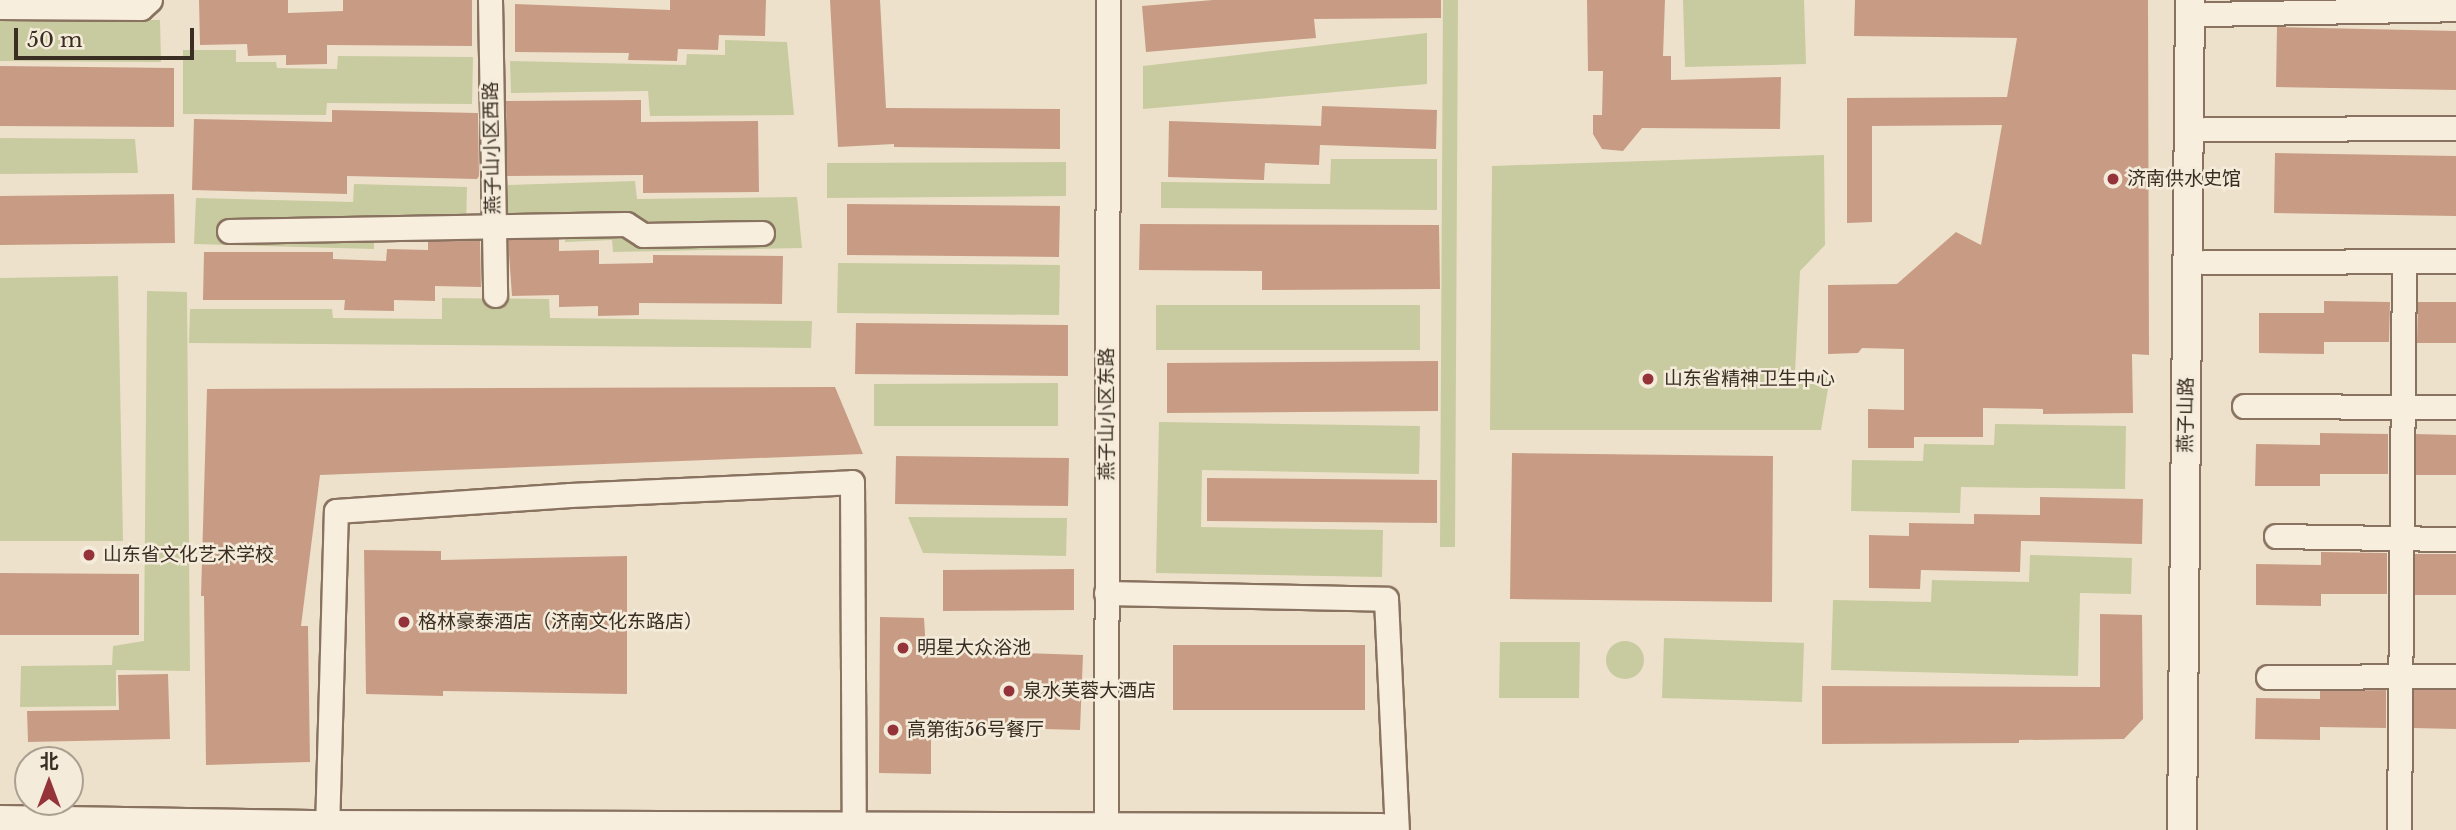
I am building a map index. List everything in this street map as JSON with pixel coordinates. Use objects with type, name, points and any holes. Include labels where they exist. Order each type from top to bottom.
[{"type":"main road","points":[[0,822],[327,828],[1381,830]]},
{"type":"street","points":[[0,7],[141,8],[150,0]]},
{"type":"street","name":"燕子山小区西路","points":[[490,0],[495,295]]},
{"type":"street","name":"燕子山小区东路","points":[[1106,829],[1108,0]]},
{"type":"street","points":[[2201,5],[2456,9]]},
{"type":"street","name":"燕子山路","points":[[2199,830],[2205,129],[2201,5]]},
{"type":"street","name":"燕子山路","points":[[2182,830],[2201,5]]},
{"type":"street","points":[[2205,129],[2456,128]]},
{"type":"street","points":[[229,231],[494,224],[626,224],[643,235],[762,233]]},
{"type":"street","points":[[2204,262],[2456,261]]},
{"type":"street","points":[[2399,830],[2404,262]]},
{"type":"street","points":[[2244,406],[2456,407]]},
{"type":"street","points":[[327,828],[336,511],[570,495],[852,482],[854,828]]},
{"type":"street","points":[[2276,536],[2456,539]]},
{"type":"street","points":[[1106,593],[1386,599],[1397,830]]},
{"type":"street","points":[[2268,677],[2456,676]]},
{"type":"green space","points":[[1443,0],[1458,0],[1455,547],[1440,547]]},
{"type":"green space","points":[[1683,0],[1804,0],[1806,64],[1685,67]]},
{"type":"green space","points":[[0,19],[160,20],[161,62],[0,61]]},
{"type":"green space","points":[[1427,33],[1427,84],[1143,109],[1143,66]]},
{"type":"green space","points":[[725,40],[787,42],[794,115],[650,116],[648,91],[511,93],[510,61],[686,65],[687,54],[725,55]]},
{"type":"green space","points":[[183,50],[236,50],[236,62],[276,62],[277,68],[337,69],[338,56],[473,57],[472,104],[327,103],[326,115],[183,114]]},
{"type":"green space","points":[[0,138],[135,139],[138,173],[0,174]]},
{"type":"green space","points":[[1824,155],[1825,245],[1800,271],[1795,373],[1830,377],[1821,430],[1490,430],[1492,166]]},
{"type":"green space","points":[[1331,159],[1437,159],[1437,210],[1161,208],[1161,182],[1330,184]]},
{"type":"green space","points":[[1066,162],[1066,196],[827,198],[827,163]]},
{"type":"green space","points":[[635,181],[637,199],[797,197],[802,248],[613,252],[612,240],[565,242],[566,230],[507,228],[508,185]]},
{"type":"green space","points":[[354,184],[467,187],[466,228],[374,237],[374,249],[194,244],[196,198],[353,202]]},
{"type":"green space","points":[[838,263],[1060,265],[1059,315],[837,313]]},
{"type":"green space","points":[[118,276],[123,541],[0,541],[0,278]]},
{"type":"green space","points":[[147,291],[187,292],[190,671],[116,670],[116,706],[20,707],[21,666],[112,665],[113,646],[144,641]]},
{"type":"green space","points":[[442,298],[549,299],[550,318],[812,321],[811,348],[189,343],[190,309],[332,309],[333,318],[442,319]]},
{"type":"green space","points":[[1156,305],[1420,305],[1420,350],[1156,350]]},
{"type":"green space","points":[[1058,383],[1058,426],[874,426],[874,384]]},
{"type":"green space","points":[[1159,422],[1420,426],[1419,474],[1202,470],[1201,527],[1383,530],[1382,577],[1156,573]]},
{"type":"green space","points":[[1995,424],[2126,426],[2125,489],[1961,487],[1960,513],[1851,511],[1852,460],[1923,461],[1924,444],[1994,445]]},
{"type":"green space","points":[[908,517],[1067,518],[1066,556],[923,553]]},
{"type":"green space","points":[[2030,555],[2132,558],[2131,594],[2080,593],[2078,676],[1831,670],[1833,600],[1931,602],[1932,580],[2029,582]]},
{"type":"green space","points":[[1664,638],[1804,643],[1802,702],[1662,698]]},
{"type":"green space","points":[[1625,641],[1639,646],[1644,660],[1639,674],[1625,679],[1611,674],[1606,660],[1611,646]]},
{"type":"green space","points":[[1500,642],[1580,642],[1579,698],[1499,698]]},
{"type":"building","points":[[199,0],[288,0],[288,13],[343,11],[343,0],[472,0],[472,46],[327,45],[327,64],[286,65],[286,55],[248,56],[247,44],[200,45]]},
{"type":"building","points":[[670,0],[766,0],[765,36],[719,35],[718,50],[678,49],[677,61],[628,60],[629,53],[515,52],[515,4],[670,10]]},
{"type":"building","points":[[830,0],[880,0],[886,108],[1060,109],[1060,149],[894,147],[894,144],[838,147]]},
{"type":"building","points":[[1213,0],[1441,0],[1441,18],[1314,19],[1316,38],[1146,52],[1142,6]]},
{"type":"building","points":[[1587,0],[1665,0],[1663,56],[1671,56],[1671,80],[1781,77],[1780,129],[1642,128],[1623,151],[1602,149],[1593,134],[1593,115],[1602,115],[1603,71],[1588,71]]},
{"type":"building","points":[[1855,0],[2148,0],[2149,355],[2132,354],[2133,413],[2043,414],[2043,409],[1983,408],[1983,437],[1914,437],[1914,448],[1868,448],[1868,409],[1904,410],[1904,349],[1862,348],[1858,353],[1828,354],[1828,285],[1897,284],[1956,232],[1981,245],[2002,125],[1872,126],[1872,222],[1847,223],[1847,98],[2007,97],[2017,38],[1854,36]]},
{"type":"building","points":[[2277,27],[2456,31],[2456,90],[2276,87]]},
{"type":"building","points":[[0,66],[174,68],[174,127],[0,126]]},
{"type":"building","points":[[641,100],[641,122],[758,121],[759,192],[643,193],[643,175],[507,176],[506,101]]},
{"type":"building","points":[[1322,106],[1437,110],[1436,149],[1320,145],[1319,165],[1265,163],[1264,180],[1168,177],[1169,121],[1321,126]]},
{"type":"building","points":[[332,110],[478,113],[479,176],[477,179],[347,176],[347,194],[192,190],[194,119],[332,122]]},
{"type":"building","points":[[2275,153],[2456,156],[2456,216],[2274,213]]},
{"type":"building","points":[[174,194],[175,243],[0,245],[0,196]]},
{"type":"building","points":[[847,204],[1060,206],[1059,257],[847,255]]},
{"type":"building","points":[[1140,224],[1439,225],[1440,289],[1262,290],[1262,271],[1139,270]]},
{"type":"building","points":[[559,239],[559,251],[599,250],[599,264],[653,263],[653,255],[783,256],[782,304],[639,303],[639,315],[598,316],[598,306],[559,307],[559,295],[512,296],[508,240]]},
{"type":"building","points":[[428,241],[480,241],[481,287],[435,286],[435,301],[394,300],[394,311],[344,310],[345,300],[203,300],[204,252],[333,252],[333,259],[386,261],[387,249],[428,250]]},
{"type":"building","points":[[2324,301],[2390,302],[2389,342],[2324,342],[2324,354],[2259,353],[2259,313],[2324,313]]},
{"type":"building","points":[[2418,302],[2456,302],[2456,343],[2417,343]]},
{"type":"building","points":[[856,323],[1068,325],[1068,376],[855,374]]},
{"type":"building","points":[[1438,361],[1438,411],[1167,413],[1167,363]]},
{"type":"building","points":[[835,387],[863,454],[320,475],[301,626],[308,626],[310,762],[206,765],[204,596],[201,596],[207,389]]},
{"type":"building","points":[[2320,433],[2388,434],[2388,474],[2320,474],[2320,486],[2255,486],[2256,444],[2320,445]]},
{"type":"building","points":[[2416,434],[2456,435],[2456,475],[2416,475]]},
{"type":"building","points":[[1512,453],[1773,456],[1772,602],[1510,599]]},
{"type":"building","points":[[896,456],[1069,458],[1068,506],[895,504]]},
{"type":"building","points":[[1207,478],[1437,480],[1437,523],[1207,521]]},
{"type":"building","points":[[2040,497],[2143,499],[2142,544],[2021,541],[2020,572],[1921,570],[1920,589],[1869,588],[1869,535],[1909,536],[1909,523],[1974,524],[1974,514],[2040,515]]},
{"type":"building","points":[[364,550],[441,551],[441,560],[627,556],[627,694],[443,691],[443,696],[366,694]]},
{"type":"building","points":[[2321,552],[2387,553],[2387,594],[2321,594],[2321,606],[2256,605],[2256,564],[2321,565]]},
{"type":"building","points":[[2415,554],[2456,554],[2456,595],[2415,595]]},
{"type":"building","points":[[1074,569],[1074,610],[943,611],[943,570]]},
{"type":"building","points":[[0,573],[139,574],[139,635],[0,635]]},
{"type":"building","points":[[2100,614],[2142,615],[2143,719],[2124,739],[2019,740],[2019,743],[1822,744],[1822,686],[2100,687]]},
{"type":"building","points":[[880,617],[924,618],[926,650],[1083,655],[1080,730],[931,726],[931,774],[879,773]]},
{"type":"building","points":[[1173,645],[1365,645],[1365,710],[1173,710]]},
{"type":"building","points":[[168,674],[170,739],[28,742],[27,711],[119,710],[118,675]]},
{"type":"building","points":[[2386,690],[2386,728],[2320,727],[2320,740],[2255,739],[2256,698],[2320,699],[2320,691]]},
{"type":"building","points":[[2414,690],[2456,690],[2456,729],[2414,728]]},
{"type":"place","name":"济南供水史馆","points":[[2113,179]]},
{"type":"place","name":"山东省精神卫生中心","points":[[1648,379]]},
{"type":"place","name":"山东省文化艺术学校","points":[[89,555]]},
{"type":"place","name":"格林豪泰酒店（济南文化东路店）","points":[[404,622]]},
{"type":"place","name":"明星大众浴池","points":[[903,648]]},
{"type":"place","name":"泉水芙蓉大酒店","points":[[1009,691]]},
{"type":"place","name":"高第街56号餐厅","points":[[893,730]]}]
